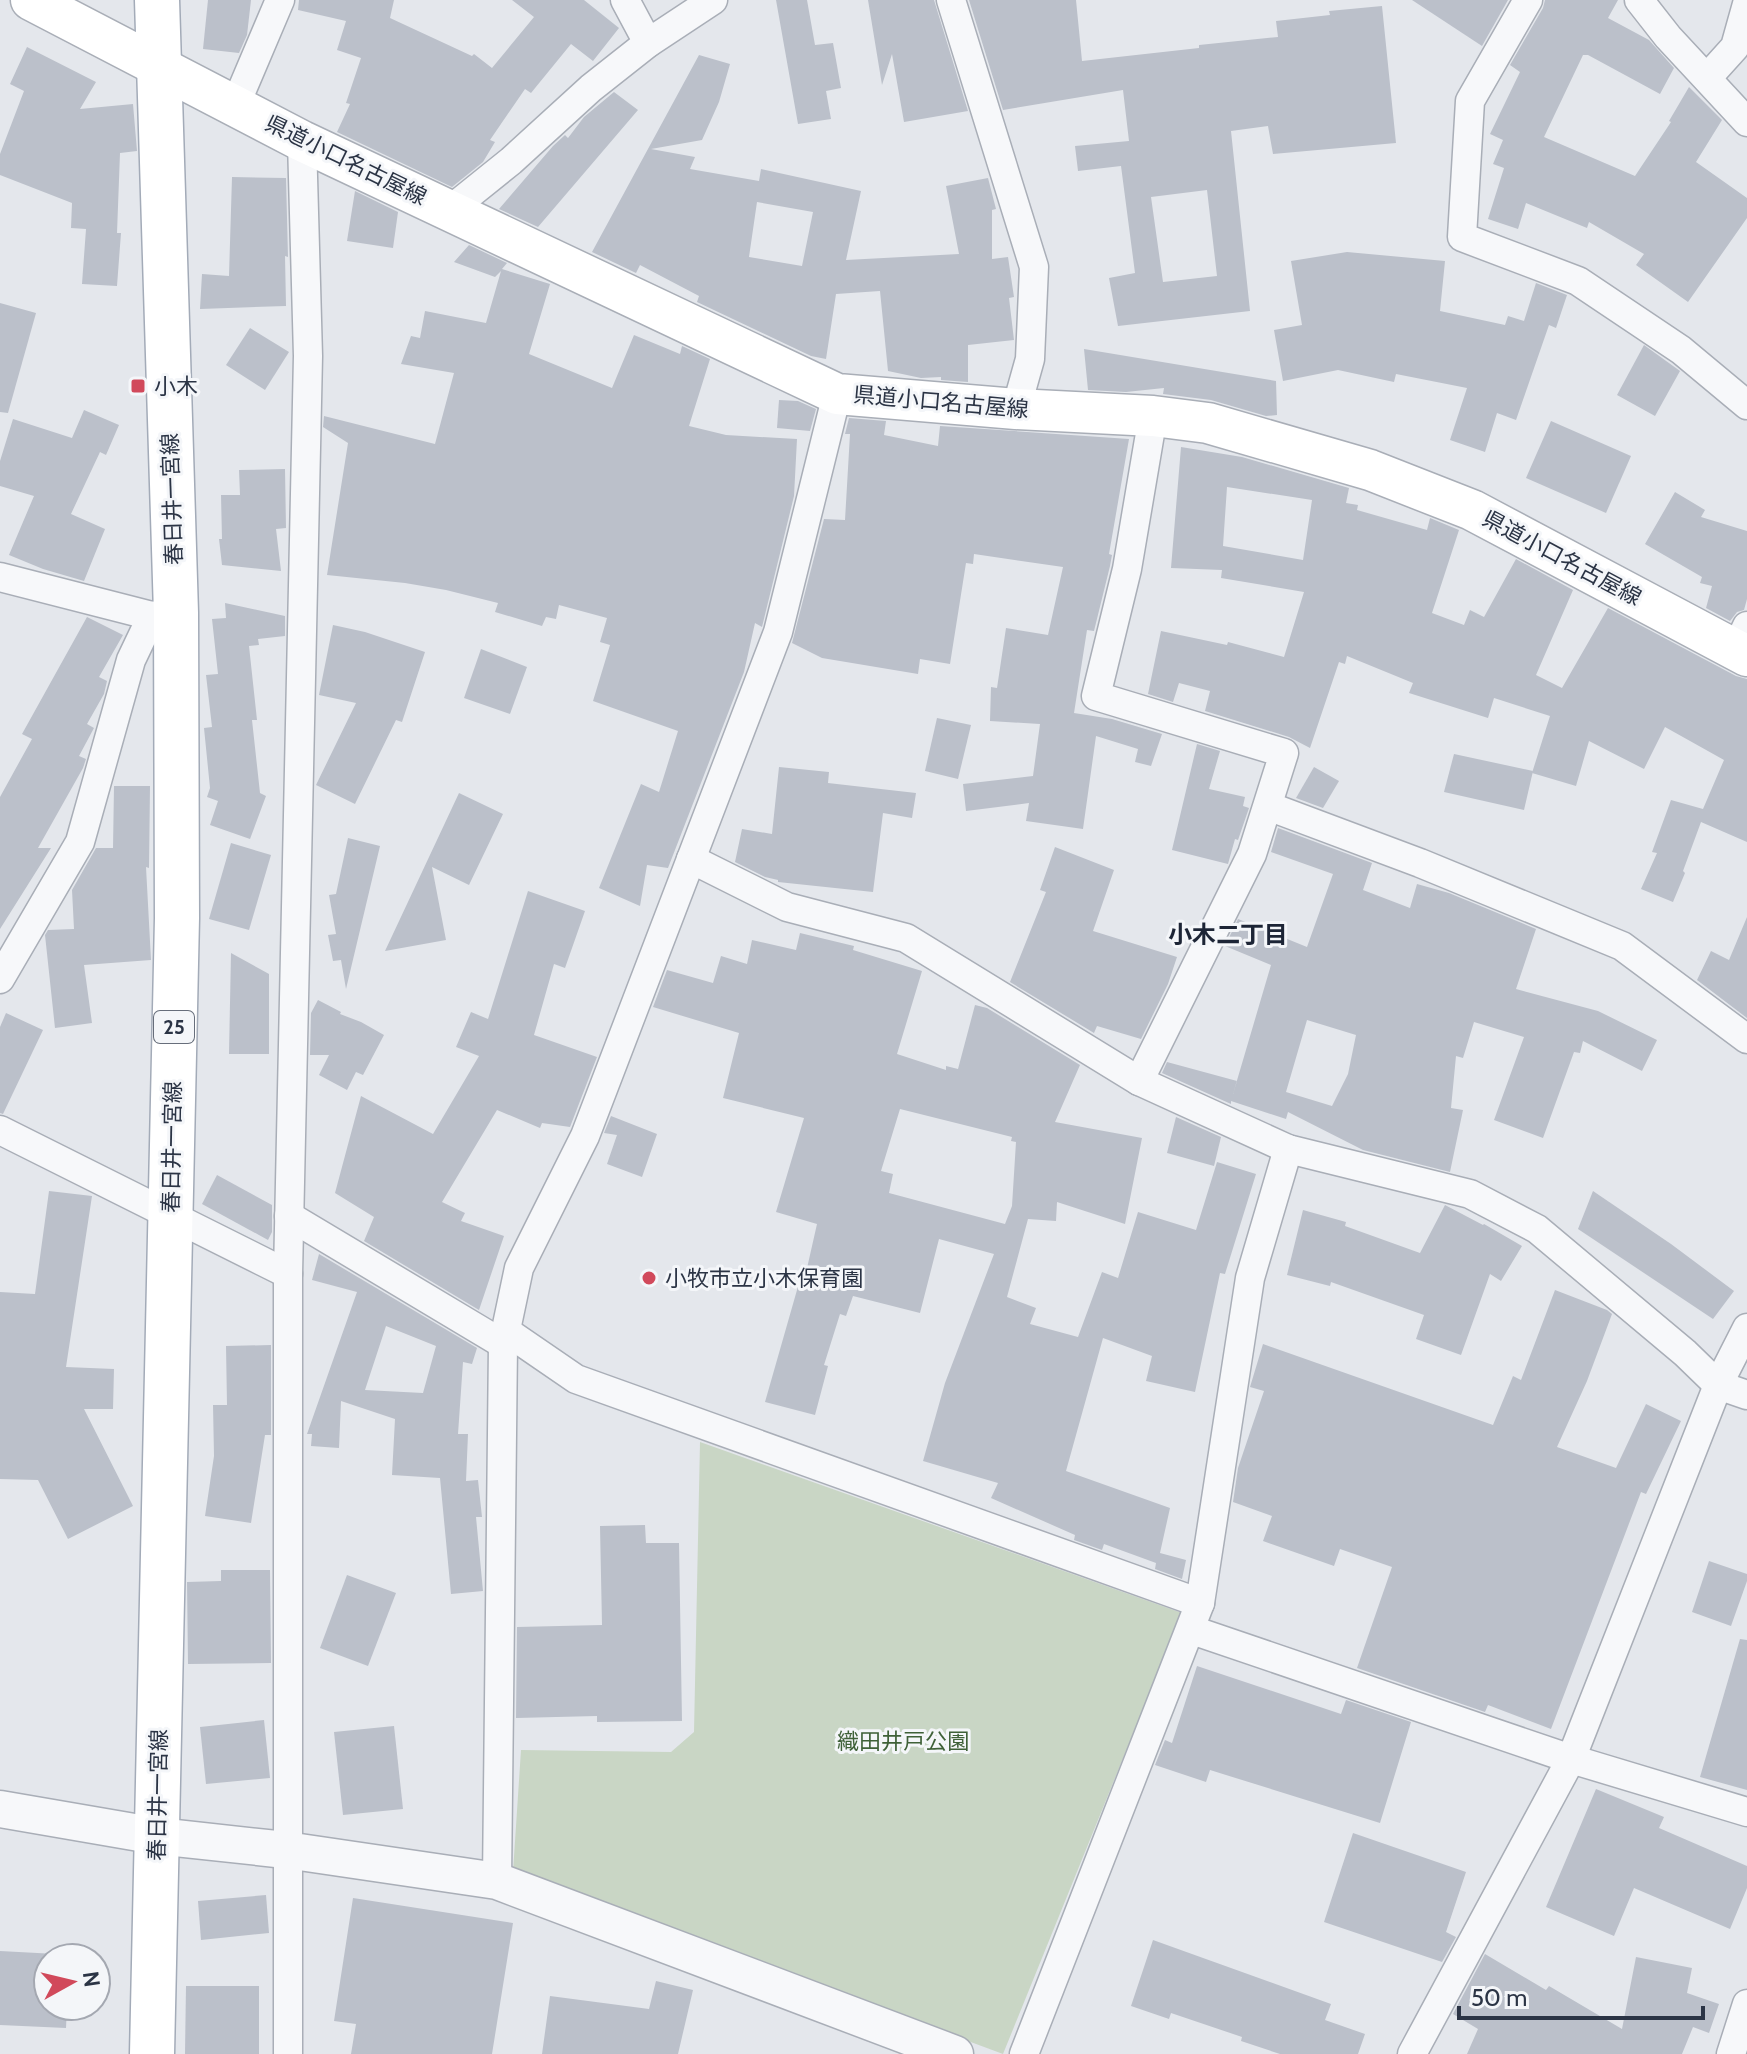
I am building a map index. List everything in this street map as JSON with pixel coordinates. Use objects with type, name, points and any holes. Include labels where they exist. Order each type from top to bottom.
[{"type":"main road","name":"県道小口名古屋線","points":[[31,0],[302,141],[837,394],[1016,409],[1153,416],[1208,423],[1355,466],[1472,510],[1743,644]]},
{"type":"main road","name":"春日井一宮線","points":[[152,2054],[177,918],[164,614],[157,0]]},
{"type":"street","points":[[235,106],[280,0]]},
{"type":"street","points":[[625,0],[648,43]]},
{"type":"street","points":[[450,210],[511,161],[591,88],[648,43],[713,0]]},
{"type":"street","points":[[951,0],[1034,267],[1030,359],[1016,409]]},
{"type":"street","points":[[1528,0],[1470,101],[1462,237],[1578,281],[1681,350],[1747,405]]},
{"type":"street","points":[[1639,0],[1668,37],[1747,122]]},
{"type":"street","points":[[1707,78],[1735,47],[1747,4]]},
{"type":"street","points":[[288,2054],[288,1274],[308,356],[302,141]]},
{"type":"street","points":[[497,1881],[504,1337],[519,1268],[585,1136],[778,632],[837,394]]},
{"type":"street","points":[[1139,1081],[1252,854],[1284,753],[1096,696],[1127,569],[1153,416]]},
{"type":"street","points":[[0,577],[164,614],[131,660],[80,842],[0,979]]},
{"type":"street","points":[[1268,806],[1420,863],[1622,946],[1747,1039]]},
{"type":"street","points":[[691,859],[787,907],[906,938],[1139,1081],[1288,1149],[1470,1194],[1537,1229],[1685,1353],[1718,1385],[1747,1395]]},
{"type":"street","points":[[0,1130],[288,1274]]},
{"type":"street","points":[[1024,2054],[1196,1616],[1250,1278],[1288,1149]]},
{"type":"street","points":[[289,1216],[576,1379],[1571,1759],[1747,1812]]},
{"type":"street","points":[[1412,2054],[1571,1759],[1718,1385],[1747,1328]]},
{"type":"street","points":[[0,1809],[157,1836],[286,1850],[497,1881],[955,2054]]},
{"type":"street","points":[[1731,2054],[1747,2004]]},
{"type":"green space","name":"織田井戸公園","points":[[700,1442],[1182,1613],[1003,2054],[513,1872],[521,1750],[671,1752],[694,1732]]},
{"type":"building","points":[[208,0],[251,0],[247,35],[239,53],[203,49]]},
{"type":"building","points":[[299,0],[394,0],[390,18],[472,56],[474,54],[492,68],[534,17],[512,0],[584,0],[619,28],[593,61],[571,44],[531,93],[525,89],[490,140],[495,142],[483,162],[452,187],[337,132],[350,104],[346,103],[361,58],[337,50],[346,21],[298,10]]},
{"type":"building","points":[[776,0],[807,0],[815,45],[833,43],[841,88],[826,91],[831,119],[798,124]]},
{"type":"building","points":[[868,0],[934,0],[968,111],[904,122],[892,54],[882,85]]},
{"type":"building","points":[[969,0],[1076,0],[1082,61],[1278,37],[1276,21],[1330,15],[1329,11],[1382,6],[1396,143],[1273,154],[1268,126],[1231,131],[1250,311],[1118,326],[1109,278],[1135,273],[1121,166],[1078,171],[1075,146],[1129,141],[1123,90],[1003,110]],"holes":[[[1207,190],[1217,276],[1163,282],[1151,197]]]},
{"type":"building","points":[[1412,0],[1508,0],[1482,46]]},
{"type":"building","points":[[1545,0],[1618,0],[1608,18],[1649,40],[1674,68],[1660,94],[1583,55],[1544,137],[1635,176],[1671,122],[1689,87],[1722,120],[1696,162],[1747,198],[1747,218],[1688,302],[1636,265],[1644,254],[1589,222],[1587,228],[1526,203],[1518,229],[1488,219],[1504,168],[1493,164],[1503,140],[1490,134],[1520,72],[1510,65]]},
{"type":"building","points":[[27,47],[96,82],[80,109],[133,104],[137,151],[120,153],[117,233],[121,233],[117,286],[82,284],[86,229],[71,228],[72,203],[0,175],[0,154],[24,91],[10,84]]},
{"type":"building","points":[[699,55],[730,64],[719,102],[702,140],[651,149],[695,157],[690,169],[759,181],[761,169],[861,191],[846,260],[959,254],[946,186],[988,178],[996,209],[992,210],[992,259],[1008,257],[1014,297],[1009,298],[1014,340],[968,345],[968,382],[941,380],[941,377],[921,378],[888,371],[880,291],[836,294],[826,359],[811,356],[697,302],[699,296],[640,265],[636,273],[592,252]],"holes":[[[757,202],[813,212],[802,266],[749,257]]]},
{"type":"building","points":[[614,92],[638,110],[538,227],[499,209],[553,146],[565,135],[568,138],[584,117]]},
{"type":"building","points":[[232,177],[286,178],[286,306],[200,309],[202,274],[229,276]]},
{"type":"building","points":[[355,191],[398,212],[393,248],[347,241]]},
{"type":"building","points":[[469,245],[507,263],[502,269],[550,284],[529,354],[612,388],[634,335],[680,354],[682,346],[710,359],[689,426],[726,435],[797,439],[794,496],[762,627],[755,623],[744,672],[668,868],[647,865],[640,906],[599,888],[641,784],[659,792],[678,731],[593,701],[610,645],[600,642],[607,618],[559,605],[556,619],[546,617],[542,626],[495,612],[498,603],[446,590],[327,575],[348,443],[323,427],[324,416],[435,444],[454,373],[401,364],[411,336],[420,338],[425,311],[486,323],[501,271],[495,277],[454,262]]},
{"type":"building","points":[[1347,252],[1445,261],[1440,311],[1505,325],[1508,316],[1524,321],[1536,283],[1567,295],[1556,328],[1549,325],[1516,420],[1497,413],[1485,452],[1450,440],[1467,388],[1396,374],[1394,382],[1338,370],[1283,381],[1274,330],[1302,325],[1291,261]]},
{"type":"building","points":[[0,303],[36,313],[8,413],[0,412]]},
{"type":"building","points":[[250,328],[289,352],[265,390],[226,365]]},
{"type":"building","points":[[1644,345],[1680,371],[1655,416],[1617,395]]},
{"type":"building","points":[[1084,349],[1276,381],[1277,415],[1266,416],[1211,400],[1163,394],[1164,388],[1126,392],[1088,390]]},
{"type":"building","points":[[779,400],[798,401],[816,409],[810,431],[777,428]]},
{"type":"building","points":[[84,410],[119,425],[106,455],[100,452],[71,514],[105,529],[84,581],[9,555],[34,496],[0,486],[0,461],[13,419],[72,438]]},
{"type":"building","points":[[849,418],[886,421],[884,435],[938,446],[940,426],[1129,439],[1109,554],[1112,555],[1110,566],[1094,631],[1087,630],[1074,713],[1112,719],[1162,734],[1151,766],[1135,762],[1138,749],[1096,736],[1083,829],[1026,821],[1029,803],[966,811],[963,784],[1033,776],[1040,724],[990,721],[991,687],[997,688],[1006,628],[1048,635],[1063,567],[974,554],[973,564],[966,563],[950,664],[920,659],[918,674],[822,658],[792,643],[824,519],[845,520],[850,434],[845,434]]},
{"type":"building","points":[[1551,421],[1631,456],[1606,513],[1526,478]]},
{"type":"building","points":[[1181,447],[1242,457],[1349,488],[1346,503],[1358,505],[1357,510],[1427,530],[1430,518],[1459,530],[1432,613],[1464,625],[1470,610],[1484,617],[1516,559],[1573,590],[1536,675],[1562,688],[1608,608],[1747,679],[1747,842],[1701,822],[1673,902],[1641,889],[1657,853],[1652,852],[1671,800],[1703,809],[1724,760],[1665,727],[1644,769],[1589,741],[1576,786],[1532,773],[1550,716],[1494,698],[1488,718],[1409,693],[1413,683],[1347,656],[1345,664],[1339,662],[1310,748],[1289,737],[1205,711],[1210,691],[1179,683],[1173,702],[1148,694],[1161,631],[1227,645],[1228,642],[1284,657],[1304,592],[1221,578],[1222,570],[1171,568]],"holes":[[[1227,487],[1312,500],[1303,560],[1223,546]]]},
{"type":"building","points":[[285,469],[286,528],[276,529],[281,571],[222,565],[219,539],[222,539],[221,495],[240,495],[239,470]]},
{"type":"building","points":[[1675,492],[1705,510],[1701,517],[1747,531],[1747,599],[1744,610],[1737,612],[1730,621],[1706,608],[1712,586],[1700,583],[1702,577],[1645,544]]},
{"type":"building","points":[[225,603],[285,616],[285,636],[258,639],[259,645],[249,646],[257,720],[252,720],[260,793],[266,796],[250,839],[210,825],[218,801],[207,797],[210,788],[204,728],[212,727],[206,675],[218,674],[212,619],[226,618]]},
{"type":"building","points":[[87,617],[123,635],[99,677],[107,681],[104,694],[87,724],[94,728],[79,756],[86,759],[83,768],[38,848],[51,848],[0,929],[0,797],[32,739],[22,734]]},
{"type":"building","points":[[333,625],[425,652],[402,722],[396,720],[355,804],[316,785],[356,703],[319,695]]},
{"type":"building","points":[[481,649],[527,667],[510,714],[464,698]]},
{"type":"building","points":[[937,718],[971,725],[958,779],[925,771]]},
{"type":"building","points":[[1197,744],[1220,751],[1209,789],[1245,797],[1243,806],[1249,808],[1228,864],[1172,850]]},
{"type":"building","points":[[1454,754],[1533,771],[1524,810],[1444,792]]},
{"type":"building","points":[[779,767],[829,772],[828,783],[916,793],[912,818],[883,813],[873,892],[778,882],[735,862],[742,829],[772,834]]},
{"type":"building","points":[[1314,767],[1339,781],[1323,808],[1296,798]]},
{"type":"building","points":[[114,786],[150,786],[149,868],[146,867],[151,960],[84,965],[92,1023],[55,1028],[45,935],[48,930],[74,929],[72,890],[96,848],[113,848]]},
{"type":"building","points":[[459,793],[503,814],[469,885],[432,867],[446,940],[385,951]]},
{"type":"building","points":[[1278,828],[1372,863],[1363,890],[1410,908],[1417,884],[1449,893],[1536,929],[1516,989],[1598,1011],[1657,1040],[1642,1071],[1583,1041],[1580,1053],[1574,1052],[1543,1138],[1494,1120],[1524,1037],[1474,1022],[1463,1058],[1456,1056],[1451,1108],[1463,1110],[1450,1172],[1363,1150],[1288,1112],[1286,1119],[1231,1101],[1231,1104],[1162,1073],[1167,1062],[1237,1081],[1271,965],[1225,946],[1238,919],[1307,947],[1333,874],[1271,852]],"holes":[[[1307,1020],[1356,1035],[1348,1074],[1332,1106],[1286,1092]]]},
{"type":"building","points":[[348,838],[380,846],[346,989],[341,960],[333,961],[328,935],[336,934],[329,895],[336,894]]},
{"type":"building","points":[[231,843],[271,855],[249,930],[209,919]]},
{"type":"building","points":[[1055,847],[1114,870],[1093,931],[1177,957],[1168,984],[1141,1039],[1097,1026],[1094,1033],[1010,982],[1046,892],[1040,890]]},
{"type":"building","points":[[528,891],[585,911],[565,968],[554,964],[534,1035],[597,1057],[570,1127],[542,1123],[540,1128],[497,1110],[442,1202],[465,1213],[461,1221],[504,1236],[479,1310],[364,1241],[374,1217],[335,1193],[361,1096],[433,1134],[479,1056],[456,1047],[471,1012],[488,1019]]},
{"type":"building","points":[[1747,917],[1747,1018],[1697,980],[1711,951],[1729,960]]},
{"type":"building","points":[[800,933],[854,946],[853,950],[922,971],[897,1054],[946,1070],[946,1066],[958,1069],[975,1005],[987,1008],[1080,1065],[1055,1122],[1142,1138],[1125,1224],[1057,1202],[1056,1221],[1028,1219],[1007,1297],[1036,1308],[1030,1324],[1078,1337],[1102,1272],[1118,1278],[1138,1212],[1196,1230],[1217,1162],[1256,1174],[1225,1274],[1220,1273],[1195,1392],[1146,1381],[1152,1356],[1103,1338],[1066,1471],[1170,1508],[1160,1553],[1186,1560],[1182,1579],[1155,1569],[1156,1563],[1104,1544],[1102,1550],[1074,1540],[1075,1535],[991,1498],[998,1483],[923,1461],[945,1383],[994,1254],[939,1239],[920,1313],[853,1296],[846,1316],[840,1314],[824,1365],[828,1366],[815,1415],[765,1402],[801,1276],[805,1277],[817,1224],[776,1212],[804,1118],[723,1098],[739,1033],[653,1007],[667,970],[713,983],[721,956],[747,964],[752,940],[796,950]],"holes":[[[900,1109],[1012,1137],[1011,1141],[1016,1142],[1012,1206],[1005,1224],[889,1193],[893,1174],[881,1171]]]},
{"type":"building","points":[[231,953],[269,974],[269,1054],[229,1054]]},
{"type":"building","points":[[318,1000],[384,1035],[363,1075],[356,1072],[347,1090],[319,1075],[329,1055],[310,1055],[311,1013]]},
{"type":"building","points":[[6,1013],[43,1030],[3,1114],[0,1113],[0,1027]]},
{"type":"building","points":[[611,1116],[657,1134],[642,1177],[607,1164],[617,1135],[604,1133]]},
{"type":"building","points":[[1176,1117],[1221,1137],[1214,1166],[1167,1153]]},
{"type":"building","points":[[217,1175],[272,1205],[272,1232],[268,1240],[202,1204]]},
{"type":"building","points":[[49,1191],[92,1196],[66,1367],[114,1369],[113,1409],[84,1409],[133,1506],[68,1539],[38,1480],[0,1479],[0,1292],[35,1294]]},
{"type":"building","points":[[1593,1191],[1734,1291],[1713,1319],[1578,1229]]},
{"type":"building","points":[[1445,1205],[1522,1246],[1501,1281],[1490,1274],[1461,1355],[1416,1339],[1424,1315],[1331,1282],[1330,1286],[1287,1275],[1303,1210],[1346,1222],[1345,1226],[1420,1253]]},
{"type":"building","points":[[319,1254],[477,1348],[472,1364],[463,1362],[458,1434],[468,1434],[466,1481],[478,1480],[482,1517],[476,1517],[483,1591],[451,1594],[440,1478],[392,1475],[395,1419],[341,1401],[339,1448],[311,1446],[312,1434],[307,1434],[357,1292],[312,1280]],"holes":[[[386,1326],[436,1346],[423,1393],[365,1390]]]},
{"type":"building","points":[[1555,1290],[1612,1314],[1587,1381],[1557,1447],[1616,1468],[1646,1404],[1681,1421],[1646,1494],[1641,1492],[1551,1729],[1488,1705],[1485,1712],[1357,1668],[1392,1567],[1340,1549],[1334,1566],[1263,1541],[1272,1516],[1233,1502],[1238,1468],[1264,1391],[1250,1387],[1263,1344],[1493,1425],[1513,1376],[1521,1380]]},
{"type":"building","points":[[271,1345],[271,1435],[265,1435],[251,1523],[205,1516],[214,1456],[213,1405],[227,1405],[226,1346]]},
{"type":"building","points":[[645,1525],[646,1543],[679,1543],[682,1721],[597,1722],[597,1716],[516,1718],[517,1627],[602,1625],[600,1526]]},
{"type":"building","points":[[1709,1561],[1747,1574],[1731,1626],[1692,1612]]},
{"type":"building","points":[[221,1570],[270,1570],[271,1663],[188,1664],[187,1582],[221,1581]]},
{"type":"building","points":[[347,1575],[396,1593],[368,1666],[320,1648]]},
{"type":"building","points":[[1740,1639],[1747,1640],[1747,1790],[1700,1777]]},
{"type":"building","points":[[1197,1666],[1341,1714],[1346,1700],[1411,1722],[1380,1823],[1210,1770],[1206,1782],[1155,1765],[1165,1740],[1172,1743]]},
{"type":"building","points":[[264,1720],[270,1778],[206,1784],[200,1727]]},
{"type":"building","points":[[394,1726],[403,1809],[343,1815],[334,1732]]},
{"type":"building","points":[[1596,1789],[1664,1817],[1659,1828],[1747,1866],[1747,1888],[1730,1929],[1634,1888],[1614,1936],[1546,1907]]},
{"type":"building","points":[[1353,1833],[1466,1872],[1446,1932],[1456,1937],[1442,1962],[1324,1922]]},
{"type":"building","points":[[266,1895],[269,1933],[201,1940],[198,1901]]},
{"type":"building","points":[[353,1898],[513,1923],[492,2054],[351,2054],[356,2024],[334,2021]]},
{"type":"building","points":[[1153,1940],[1331,2004],[1325,2020],[1365,2034],[1358,2054],[1280,2054],[1241,2041],[1242,2037],[1171,2013],[1169,2019],[1131,2006]]},
{"type":"building","points":[[0,1951],[32,1953],[32,2022],[66,2022],[66,2028],[0,2025]]},
{"type":"building","points":[[1485,1954],[1546,1990],[1549,1986],[1622,2029],[1636,1957],[1692,1968],[1687,1993],[1719,2004],[1709,2033],[1693,2027],[1682,2054],[1467,2054],[1478,2029],[1453,2014]]},
{"type":"building","points":[[656,1981],[693,1990],[678,2054],[542,2054],[550,1996],[649,2009]]},
{"type":"building","points":[[186,1986],[259,1986],[259,2054],[185,2054]]},
{"type":"place","name":"小木","points":[[138,386]]},
{"type":"place","name":"小牧市立小木保育園","points":[[649,1278]]},
{"type":"district","name":"小木二丁目","points":[[1228,934]]}]
